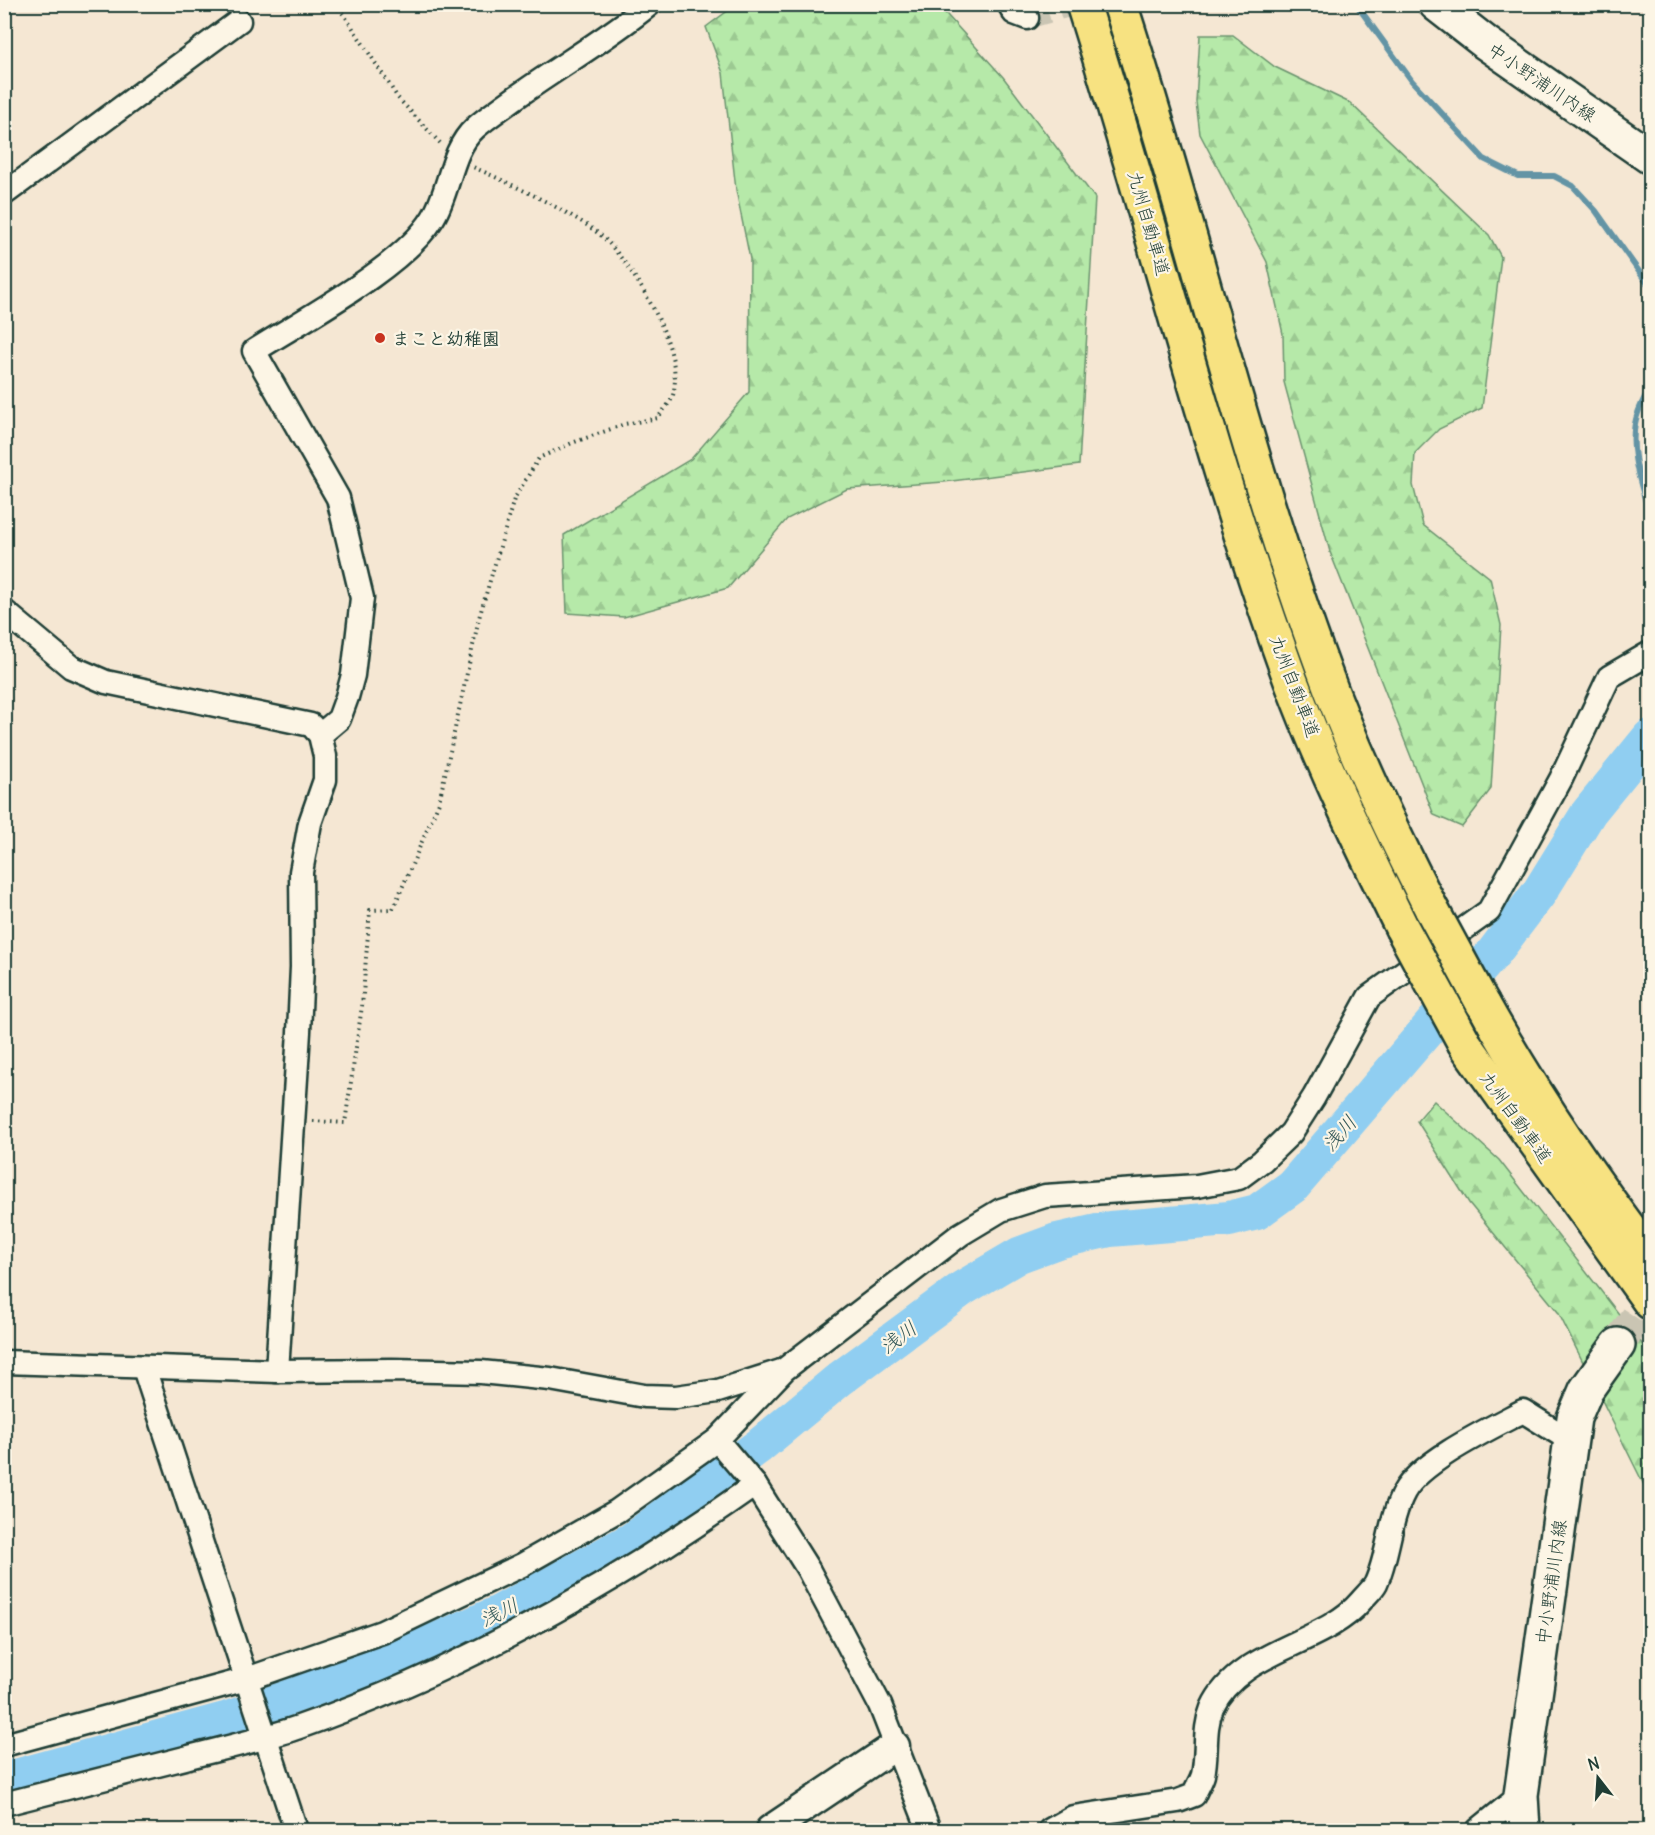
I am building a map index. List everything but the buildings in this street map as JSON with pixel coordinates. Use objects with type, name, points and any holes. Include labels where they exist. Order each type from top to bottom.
[{"type":"highway","name":"九州自動車道","points":[[1083,4],[1250,562],[1292,683],[1334,784],[1402,928],[1465,1044],[1650,1302]]},
{"type":"highway","name":"九州自動車道","points":[[1120,4],[1246,440],[1323,670],[1344,720],[1403,854],[1483,1004],[1528,1082],[1606,1199],[1650,1256]]},
{"type":"main road","name":"中小野浦川内線","points":[[1436,4],[1486,44],[1650,157]]},
{"type":"main road","name":"中小野浦川内線","points":[[1523,1830],[1521,1795],[1574,1418],[1586,1390],[1618,1345]]},
{"type":"street","points":[[320,735],[339,719],[347,697],[353,675],[362,598],[338,498],[254,351],[351,290],[409,247],[433,218],[455,159],[474,129],[535,83],[596,45],[650,4]]},
{"type":"street","points":[[4,194],[239,21]]},
{"type":"street","points":[[4,611],[71,667],[106,682],[310,725],[320,735],[325,756],[326,780],[310,823],[301,872],[302,967],[278,1371]]},
{"type":"street","points":[[4,1744],[248,1685],[382,1632],[522,1565],[617,1510],[720,1444],[785,1369],[962,1234],[1001,1210],[1045,1196],[1197,1186],[1239,1178],[1262,1161],[1291,1133],[1314,1097],[1369,997],[1489,911],[1561,779],[1609,677],[1650,653]]},
{"type":"street","points":[[4,1362],[278,1371],[481,1372],[550,1379],[644,1396],[676,1397],[718,1391],[785,1369]]},
{"type":"street","points":[[144,1368],[296,1830]]},
{"type":"street","points":[[1050,1830],[1073,1817],[1178,1801],[1194,1796],[1203,1774],[1205,1731],[1213,1707],[1230,1682],[1284,1647],[1322,1630],[1355,1608],[1375,1584],[1404,1491],[1424,1469],[1477,1435],[1523,1411],[1571,1441]]},
{"type":"street","points":[[720,1444],[752,1482],[808,1569],[880,1705],[929,1830]]},
{"type":"street","points":[[4,1804],[264,1733],[408,1684],[512,1635],[628,1570],[688,1533],[752,1482]]},
{"type":"street","points":[[770,1830],[895,1746]]},
{"type":"street","points":[[1478,1830],[1521,1795]]},
{"type":"path","points":[[292,1120],[345,1124],[362,1006],[370,910],[393,909],[439,801],[479,618],[514,499],[539,458],[572,443],[625,424],[658,418],[673,396],[674,371],[668,337],[644,292],[605,239],[566,215],[455,159],[398,98],[351,25],[334,4]]},
{"type":"green space","points":[[737,4],[938,5],[1003,77],[1095,198],[1079,465],[944,482],[847,489],[787,519],[728,588],[624,617],[567,613],[564,535],[691,459],[749,392],[750,259],[736,190],[723,73],[706,27]]},
{"type":"green space","points":[[1200,35],[1233,35],[1275,67],[1350,103],[1489,235],[1501,257],[1482,408],[1439,429],[1415,453],[1413,485],[1423,525],[1490,578],[1501,625],[1491,789],[1462,827],[1434,815],[1330,552],[1284,382],[1283,334],[1267,262],[1200,134],[1196,102]]},
{"type":"green space","points":[[1434,1101],[1499,1160],[1650,1354],[1650,1497],[1558,1312],[1469,1203],[1417,1121]]},
{"type":"waterway","points":[[1356,4],[1412,81],[1484,159],[1518,176],[1554,176],[1573,186],[1596,211],[1650,287]]},
{"type":"waterway","points":[[1650,387],[1638,413],[1634,438],[1636,464],[1650,515]]},
{"type":"waterway","name":"浅川","points":[[4,1780],[228,1719],[383,1664],[497,1614],[632,1540],[759,1446],[841,1378],[963,1288],[1019,1255],[1057,1241],[1110,1229],[1229,1219],[1257,1212],[1293,1186],[1495,951],[1539,893],[1589,812],[1650,737]]},
{"type":"tunnel","points":[[1027,18],[1076,4]]},
{"type":"tunnel","points":[[1618,1345],[1650,1297]]},
{"type":"place","name":"まこと幼稚園","points":[[380,338]]}]
